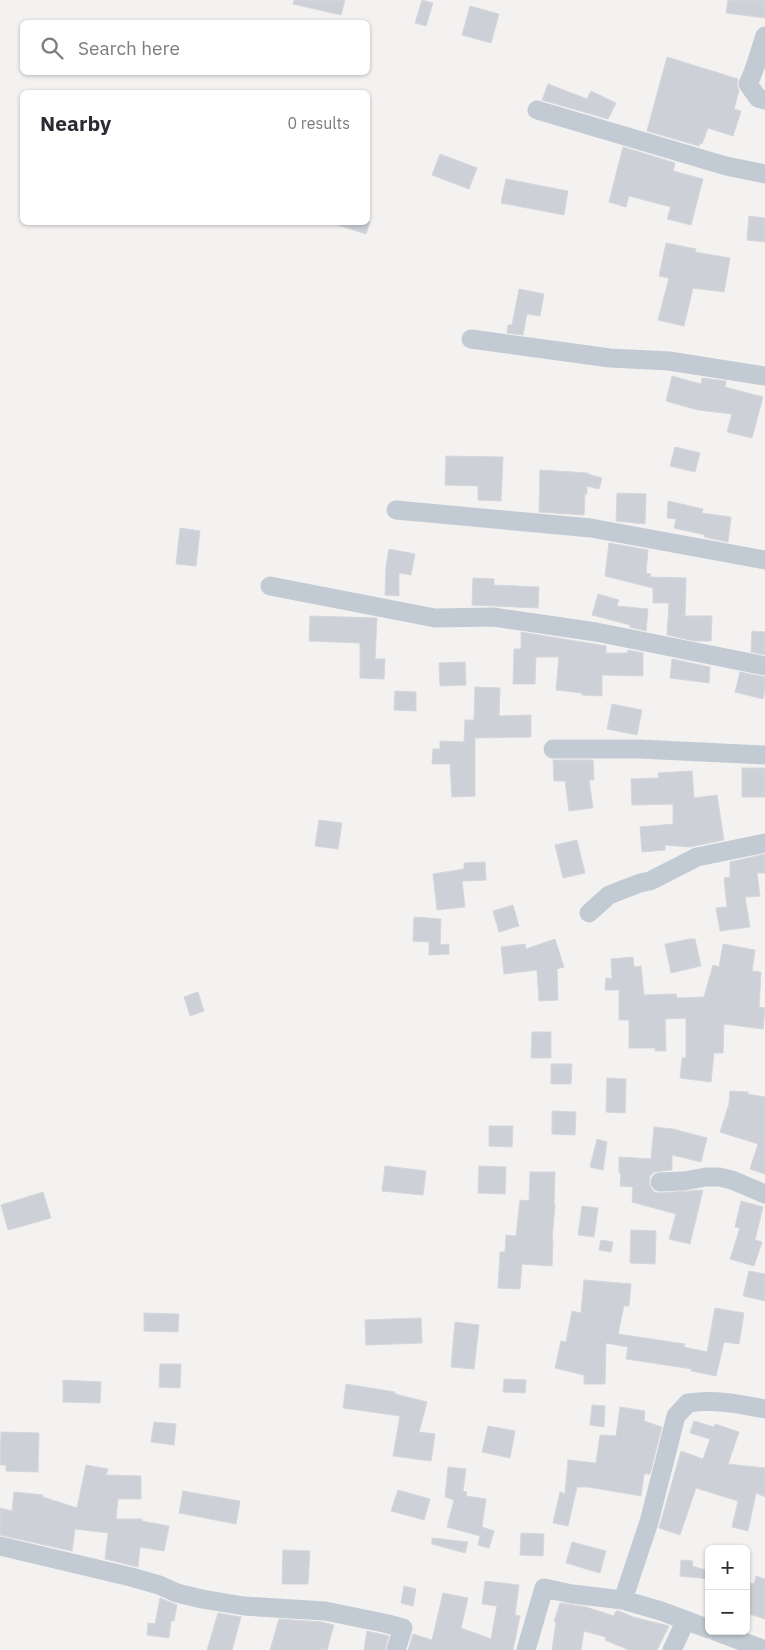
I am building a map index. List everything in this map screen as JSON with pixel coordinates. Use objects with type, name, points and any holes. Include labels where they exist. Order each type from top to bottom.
[{"type":"street","points":[[765,36],[760,48],[756,69],[748,84],[758,98],[765,100]]},
{"type":"street","points":[[536,110],[726,166],[765,174]]},
{"type":"street","points":[[471,339],[610,358],[670,361],[765,376]]},
{"type":"street","points":[[396,510],[592,528],[765,560]]},
{"type":"street","points":[[270,586],[435,618],[493,616],[587,631],[765,666]]},
{"type":"street","points":[[553,749],[639,749],[765,755]]},
{"type":"street","points":[[589,913],[609,895],[650,881],[697,857],[765,843]]},
{"type":"street","points":[[660,1182],[719,1176],[765,1194]]},
{"type":"street","points":[[623,1600],[650,1522],[676,1416],[688,1403],[701,1401],[731,1402],[765,1409]]},
{"type":"street","points":[[0,1546],[131,1577],[177,1593],[202,1599],[244,1606],[325,1611],[403,1628],[396,1650]]},
{"type":"street","points":[[526,1650],[544,1588],[572,1594],[623,1600],[661,1611],[705,1627]]},
{"type":"street","points":[[672,1650],[686,1620]]},
{"type":"street","points":[[726,1635],[765,1650]]},
{"type":"building","points":[[294,0],[345,0],[341,15],[293,4]]},
{"type":"building","points":[[422,0],[433,3],[426,26],[415,23]]},
{"type":"building","points":[[728,0],[765,0],[765,18],[726,13]]},
{"type":"building","points":[[470,6],[499,14],[491,43],[462,35]]},
{"type":"building","points":[[667,57],[738,79],[739,91],[734,109],[741,111],[733,136],[708,128],[702,144],[700,143],[699,146],[647,131]]},
{"type":"building","points":[[548,84],[587,99],[591,91],[616,103],[608,119],[542,100]]},
{"type":"building","points":[[623,147],[675,163],[673,171],[703,179],[691,225],[667,219],[671,207],[629,196],[626,207],[609,202]]},
{"type":"building","points":[[440,154],[477,168],[469,189],[432,175]]},
{"type":"building","points":[[506,179],[568,191],[564,215],[501,203]]},
{"type":"building","points":[[749,216],[765,218],[765,242],[747,240]]},
{"type":"building","points":[[338,225],[369,225],[366,234]]},
{"type":"building","points":[[666,243],[696,249],[695,252],[730,258],[724,292],[693,288],[684,326],[658,320],[669,278],[659,276]]},
{"type":"building","points":[[519,289],[544,294],[540,316],[527,314],[523,335],[507,333],[508,325],[512,325]]},
{"type":"building","points":[[672,376],[701,384],[702,378],[726,381],[725,387],[763,397],[752,438],[727,432],[732,414],[698,410],[666,401]]},
{"type":"building","points":[[675,447],[700,453],[695,472],[670,466]]},
{"type":"building","points":[[446,456],[503,457],[501,501],[478,500],[478,486],[445,485]]},
{"type":"building","points":[[540,470],[588,473],[602,478],[599,489],[587,486],[584,515],[539,512]]},
{"type":"building","points":[[617,493],[646,494],[645,524],[616,521]]},
{"type":"building","points":[[668,501],[703,509],[702,513],[731,517],[728,542],[674,528],[676,519],[667,518]]},
{"type":"building","points":[[180,528],[200,531],[196,566],[176,564]]},
{"type":"building","points":[[609,543],[648,550],[646,573],[651,574],[650,577],[686,578],[685,616],[712,616],[711,641],[695,641],[667,635],[669,603],[653,603],[653,588],[605,576]]},
{"type":"building","points":[[389,549],[415,554],[411,575],[399,573],[399,596],[385,595],[386,566]]},
{"type":"building","points":[[473,578],[494,579],[494,585],[539,587],[538,608],[472,605]]},
{"type":"building","points":[[598,594],[619,600],[617,606],[648,609],[646,631],[592,615]]},
{"type":"building","points":[[310,616],[377,618],[375,659],[385,659],[384,679],[360,678],[360,643],[309,641]]},
{"type":"building","points":[[752,631],[765,632],[765,655],[751,652]]},
{"type":"building","points":[[521,632],[606,646],[606,653],[627,653],[628,650],[643,653],[643,676],[602,675],[602,696],[582,695],[582,693],[556,690],[559,657],[536,657],[535,684],[513,684],[514,649],[521,649]]},
{"type":"building","points":[[672,659],[710,667],[709,683],[670,678]]},
{"type":"building","points":[[465,662],[466,685],[440,686],[439,663]]},
{"type":"building","points":[[740,672],[765,677],[763,699],[735,692]]},
{"type":"building","points":[[475,687],[500,688],[499,716],[531,715],[531,737],[475,738],[475,796],[452,797],[450,764],[432,764],[433,749],[440,749],[440,741],[464,742],[465,720],[474,720]]},
{"type":"building","points":[[395,691],[416,692],[416,711],[394,710]]},
{"type":"building","points":[[612,704],[642,710],[637,735],[607,729]]},
{"type":"building","points":[[553,760],[593,760],[594,780],[589,780],[593,808],[569,811],[565,781],[554,781]]},
{"type":"building","points":[[742,768],[765,768],[765,797],[742,797]]},
{"type":"building","points":[[692,771],[694,798],[717,795],[724,840],[689,847],[665,845],[665,850],[642,852],[640,827],[673,824],[673,804],[632,805],[631,779],[659,778],[658,773]]},
{"type":"building","points":[[319,820],[342,823],[338,849],[315,846]]},
{"type":"building","points":[[577,840],[585,873],[563,878],[555,845]]},
{"type":"building","points":[[765,854],[765,873],[757,873],[760,896],[745,897],[750,927],[720,931],[716,908],[727,907],[724,878],[730,877],[730,862]]},
{"type":"building","points":[[485,862],[486,880],[462,881],[465,907],[437,910],[433,874],[464,869],[464,863]]},
{"type":"building","points":[[513,905],[519,926],[499,932],[493,911]]},
{"type":"building","points":[[414,917],[441,919],[440,945],[449,944],[449,954],[429,955],[429,942],[413,941]]},
{"type":"building","points":[[555,939],[564,967],[557,969],[558,1000],[539,1001],[537,970],[504,974],[501,947],[525,944],[526,949]]},
{"type":"building","points":[[695,939],[701,966],[671,973],[665,944]]},
{"type":"building","points":[[723,944],[755,950],[752,971],[761,972],[759,1007],[765,1008],[763,1029],[724,1024],[723,1053],[714,1053],[711,1082],[680,1078],[682,1058],[686,1058],[686,1018],[665,1019],[666,1051],[655,1051],[655,1048],[629,1048],[629,1020],[619,1020],[619,990],[605,990],[606,978],[612,979],[611,959],[633,957],[634,967],[641,966],[644,995],[676,994],[677,998],[704,997],[713,965],[719,967]]},
{"type":"building","points":[[198,992],[204,1011],[190,1016],[184,997]]},
{"type":"building","points":[[532,1032],[551,1032],[551,1058],[531,1058]]},
{"type":"building","points":[[551,1064],[572,1064],[571,1084],[551,1084]]},
{"type":"building","points":[[607,1078],[626,1079],[625,1113],[606,1112]]},
{"type":"building","points":[[730,1091],[748,1092],[748,1094],[765,1097],[765,1174],[750,1169],[758,1144],[720,1132],[729,1104]]},
{"type":"building","points":[[552,1111],[576,1112],[575,1135],[552,1134]]},
{"type":"building","points":[[489,1126],[513,1126],[512,1147],[489,1146]]},
{"type":"building","points":[[654,1127],[673,1129],[707,1138],[701,1162],[672,1155],[672,1170],[654,1172],[650,1176],[649,1182],[654,1192],[660,1193],[703,1190],[690,1244],[669,1239],[676,1214],[632,1202],[633,1187],[620,1186],[619,1157],[651,1159]]},
{"type":"building","points":[[597,1139],[607,1142],[603,1170],[590,1167]]},
{"type":"building","points":[[385,1166],[426,1171],[423,1195],[382,1191]]},
{"type":"building","points":[[479,1166],[506,1167],[505,1194],[478,1193]]},
{"type":"building","points":[[530,1172],[555,1172],[552,1266],[522,1264],[520,1289],[498,1288],[500,1252],[505,1252],[506,1235],[516,1236],[520,1200],[529,1201]]},
{"type":"building","points":[[43,1192],[51,1218],[8,1230],[1,1205]]},
{"type":"building","points":[[741,1201],[763,1207],[755,1240],[762,1242],[754,1266],[730,1259],[740,1228],[735,1227]]},
{"type":"building","points":[[582,1206],[598,1208],[594,1237],[578,1235]]},
{"type":"building","points":[[631,1230],[656,1231],[655,1264],[630,1263]]},
{"type":"building","points":[[601,1240],[613,1242],[611,1252],[599,1250]]},
{"type":"building","points":[[749,1271],[765,1274],[765,1301],[743,1296]]},
{"type":"building","points":[[584,1280],[631,1284],[629,1306],[624,1306],[618,1334],[685,1344],[684,1347],[707,1352],[715,1308],[744,1313],[739,1344],[724,1342],[716,1376],[691,1371],[692,1369],[626,1359],[628,1347],[606,1343],[605,1384],[584,1384],[584,1375],[555,1368],[561,1341],[566,1342],[572,1311],[581,1313]]},
{"type":"building","points":[[144,1313],[179,1314],[178,1332],[144,1331]]},
{"type":"building","points":[[421,1318],[422,1343],[366,1345],[365,1320]]},
{"type":"building","points":[[455,1322],[479,1325],[474,1369],[451,1367]]},
{"type":"building","points":[[160,1364],[181,1364],[180,1388],[159,1387]]},
{"type":"building","points":[[504,1379],[526,1380],[525,1393],[503,1392]]},
{"type":"building","points":[[63,1380],[101,1382],[100,1403],[63,1402]]},
{"type":"building","points":[[346,1384],[395,1392],[395,1394],[427,1402],[419,1432],[435,1434],[431,1461],[393,1456],[400,1416],[343,1408]]},
{"type":"building","points":[[592,1405],[605,1406],[604,1427],[590,1425]]},
{"type":"building","points":[[620,1407],[645,1411],[644,1421],[662,1427],[650,1474],[644,1474],[641,1496],[588,1487],[577,1487],[568,1526],[553,1523],[560,1492],[565,1494],[568,1460],[596,1463],[600,1435],[616,1436]]},
{"type":"building","points":[[694,1421],[714,1427],[715,1424],[739,1432],[728,1464],[765,1468],[765,1497],[756,1493],[748,1531],[732,1527],[738,1501],[696,1488],[680,1535],[659,1528],[681,1451],[703,1459],[710,1439],[690,1433]]},
{"type":"building","points":[[154,1422],[176,1424],[174,1445],[151,1442]]},
{"type":"building","points":[[488,1426],[515,1431],[510,1458],[482,1452]]},
{"type":"building","points":[[1,1432],[39,1433],[38,1472],[6,1471],[6,1465],[0,1465]]},
{"type":"building","points":[[86,1465],[108,1469],[106,1475],[141,1476],[141,1499],[118,1499],[116,1519],[142,1519],[142,1521],[169,1526],[164,1551],[140,1547],[138,1567],[105,1559],[108,1533],[75,1529],[72,1551],[0,1535],[0,1508],[12,1511],[14,1492],[43,1495],[43,1497],[77,1508]]},
{"type":"building","points":[[448,1467],[466,1469],[463,1491],[467,1492],[466,1496],[486,1499],[482,1527],[494,1531],[489,1548],[478,1545],[480,1536],[447,1527],[454,1500],[445,1497]]},
{"type":"building","points":[[398,1490],[430,1499],[424,1520],[391,1511]]},
{"type":"building","points":[[183,1491],[240,1501],[236,1524],[179,1513]]},
{"type":"building","points":[[521,1533],[544,1534],[543,1556],[520,1555]]},
{"type":"building","points":[[432,1538],[468,1542],[465,1553],[432,1544]]},
{"type":"building","points":[[572,1542],[606,1551],[600,1573],[566,1563]]},
{"type":"building","points":[[283,1550],[310,1551],[308,1584],[282,1584]]},
{"type":"building","points":[[681,1560],[693,1561],[692,1566],[705,1570],[705,1579],[680,1576]]},
{"type":"building","points":[[756,1576],[765,1579],[765,1619],[750,1614],[750,1583],[754,1584]]},
{"type":"building","points":[[485,1581],[519,1585],[515,1615],[520,1616],[513,1650],[408,1650],[413,1634],[432,1640],[443,1593],[468,1598],[461,1628],[491,1639],[497,1606],[482,1604]]},
{"type":"building","points":[[404,1586],[416,1589],[413,1606],[401,1603]]},
{"type":"building","points":[[160,1598],[177,1605],[174,1621],[171,1621],[169,1638],[147,1635],[148,1623],[155,1624]]},
{"type":"building","points":[[560,1603],[586,1607],[614,1616],[616,1611],[619,1611],[633,1617],[669,1626],[657,1650],[629,1650],[605,1640],[606,1637],[584,1631],[581,1650],[552,1650],[556,1622],[554,1621]]},
{"type":"building","points":[[218,1613],[241,1617],[232,1650],[207,1650]]},
{"type":"building","points":[[279,1619],[321,1622],[334,1625],[327,1650],[270,1650]]},
{"type":"building","points":[[367,1631],[389,1636],[385,1650],[364,1650]]}]
